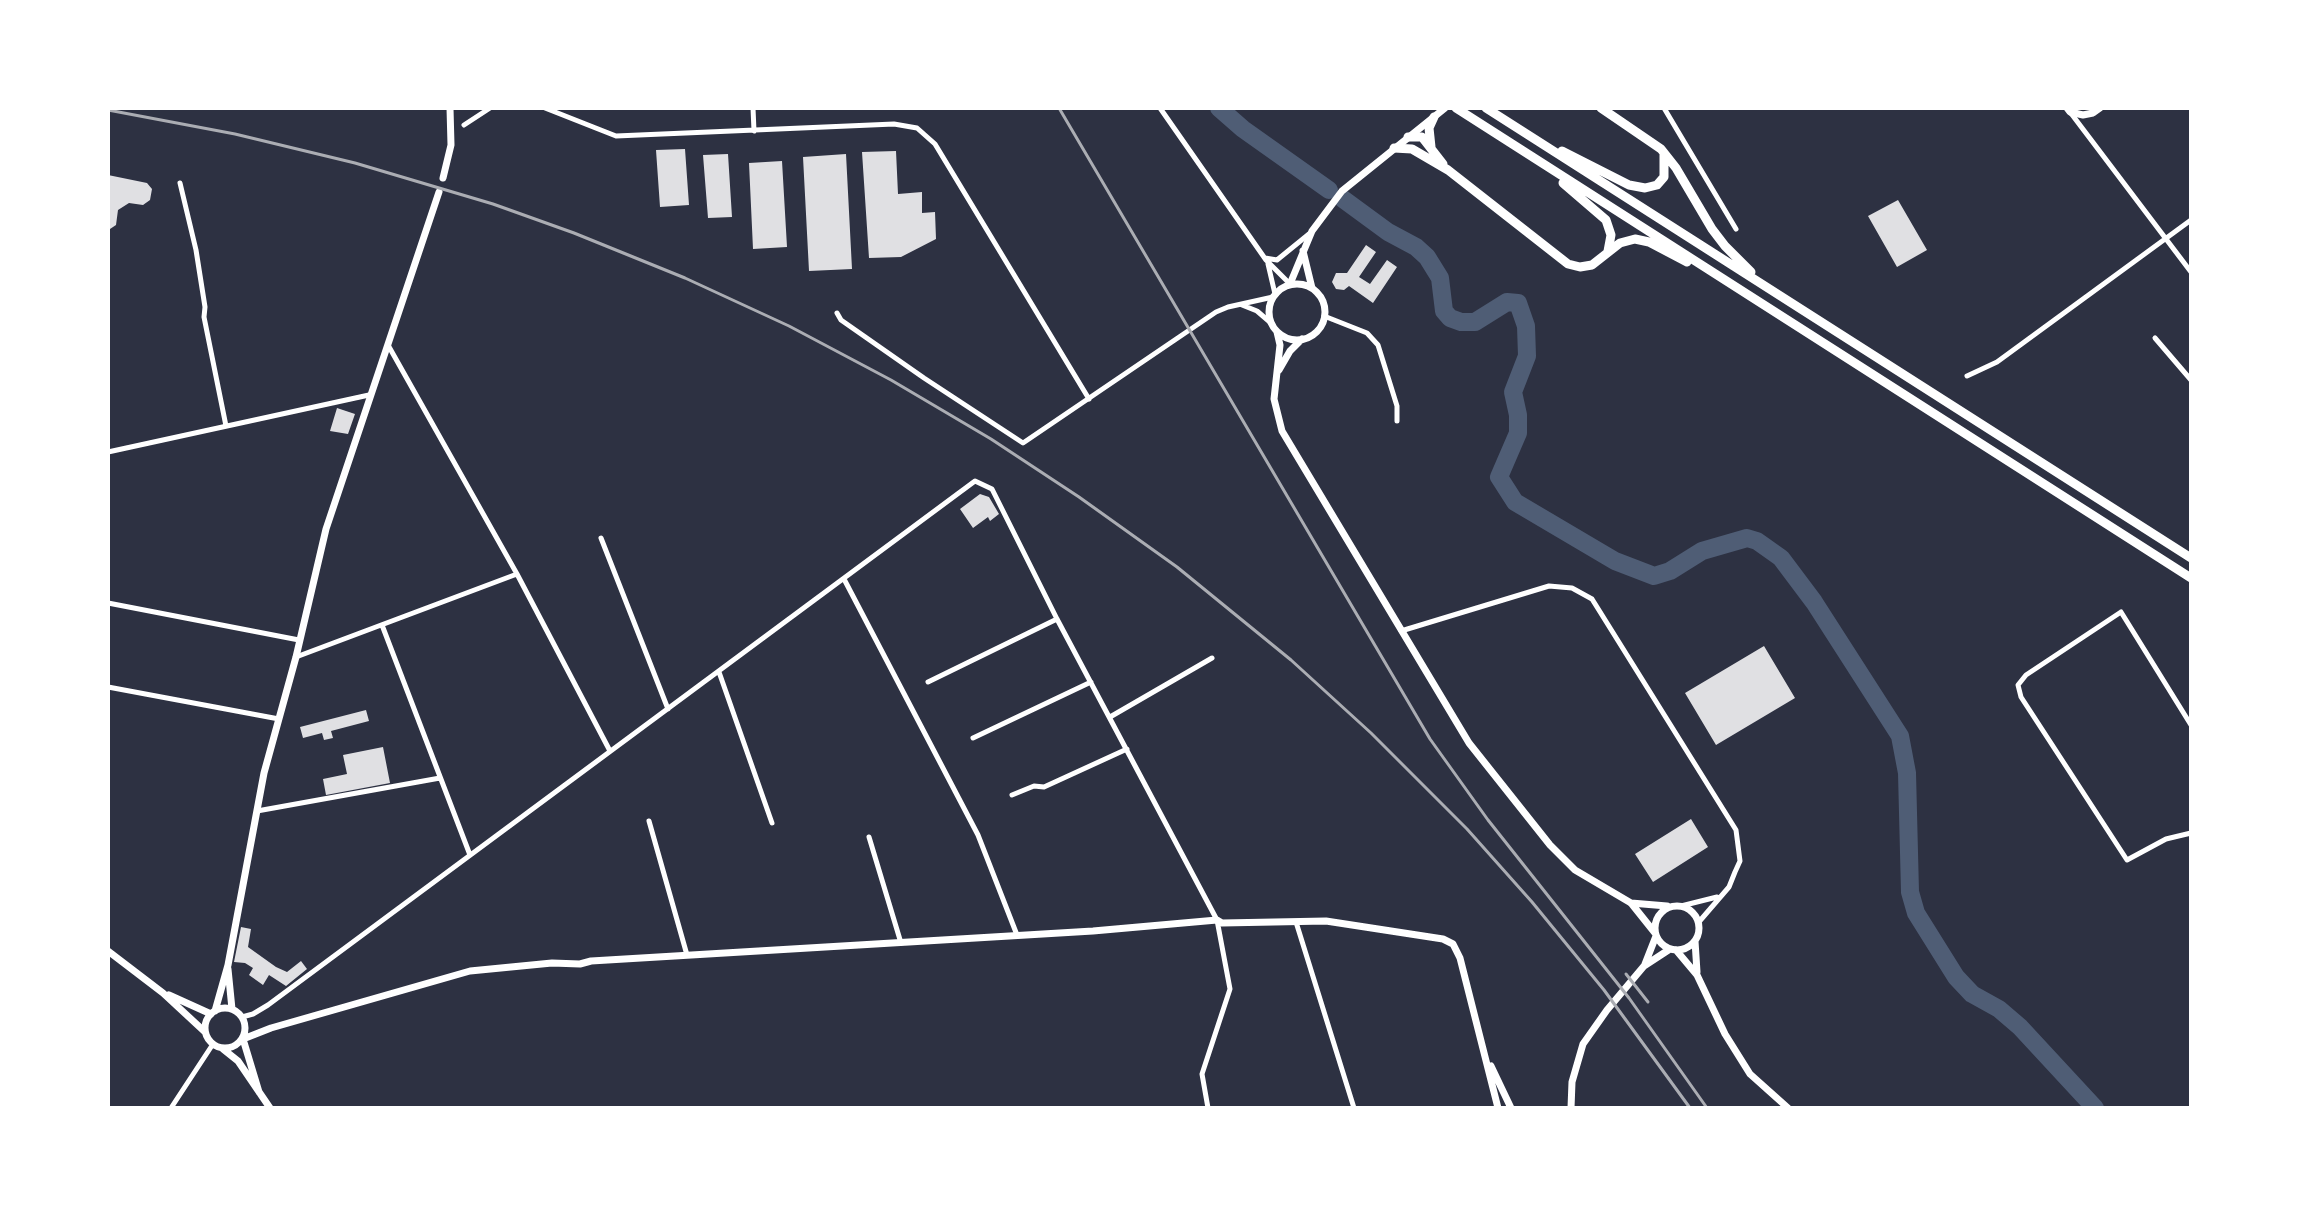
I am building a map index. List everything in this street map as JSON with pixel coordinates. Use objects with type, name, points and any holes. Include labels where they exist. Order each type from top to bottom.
[{"type":"highway","points":[[1486,108],[2191,558]]},
{"type":"highway","points":[[1601,108],[1661,149],[1725,246],[1772,290]]},
{"type":"highway","points":[[1458,109],[2191,578]]},
{"type":"highway","points":[[1431,147],[1429,128],[1434,117]]},
{"type":"highway","points":[[1421,154],[1414,144],[1414,134],[1422,137],[1448,170]]},
{"type":"highway","points":[[1543,144],[1597,166],[1629,185],[1645,188],[1657,185],[1664,177],[1666,169],[1661,149]]},
{"type":"highway","points":[[1394,148],[1412,149],[1448,170],[1561,261],[1586,266],[1600,260],[1627,240],[1641,239],[1734,285]]},
{"type":"highway","points":[[1533,158],[1606,220],[1611,235],[1607,253]]},
{"type":"street","points":[[443,178],[450,154],[450,108]]},
{"type":"street","points":[[464,125],[490,108]]},
{"type":"street","points":[[545,108],[616,136],[894,124],[917,128],[935,144],[1089,399]]},
{"type":"street","points":[[753,108],[754,131]]},
{"type":"street","points":[[1160,108],[1265,258],[1290,284],[1312,288]]},
{"type":"street","points":[[837,313],[841,320],[1023,443],[1216,312],[1274,296],[1290,284],[1312,231],[1332,202],[1445,108]]},
{"type":"street","points":[[1664,108],[1736,229]]},
{"type":"street","points":[[2068,110],[2083,115],[2100,108]]},
{"type":"street","points":[[2068,110],[2191,272]]},
{"type":"street","points":[[180,183],[196,250],[204,317],[226,426]]},
{"type":"street","points":[[205,1032],[228,963],[257,811],[326,529],[439,192]]},
{"type":"street","points":[[1967,376],[1988,368],[2191,220]]},
{"type":"street","points":[[1265,258],[1277,260],[1312,231]]},
{"type":"street","points":[[1278,372],[1290,351],[1302,339],[1317,331],[1324,316],[1322,300],[1312,288],[1303,250]]},
{"type":"street","points":[[1265,258],[1274,296],[1269,309],[1271,323]]},
{"type":"street","points":[[1241,305],[1257,311],[1277,332],[1280,345],[1274,399],[1282,431],[1469,743],[1550,845],[1575,870],[1631,903],[1651,907],[1677,906],[1692,912],[1698,923]]},
{"type":"street","points":[[1324,316],[1367,333],[1378,345],[1397,406],[1397,421]]},
{"type":"street","points":[[1277,332],[1293,339],[1302,339]]},
{"type":"street","points":[[2155,338],[2191,380]]},
{"type":"street","points":[[388,345],[517,574],[610,751]]},
{"type":"street","points":[[108,452],[369,395]]},
{"type":"street","points":[[242,1017],[268,1005],[975,481],[992,489],[1057,619],[1217,920],[1230,989],[1202,1074],[1208,1108]]},
{"type":"street","points":[[601,538],[668,709]]},
{"type":"street","points":[[296,657],[517,574]]},
{"type":"street","points":[[844,579],[978,835],[1017,936]]},
{"type":"street","points":[[1401,631],[1549,586],[1572,588],[1592,599],[1736,830],[1740,861],[1729,887],[1698,923],[1695,940],[1697,975]]},
{"type":"street","points":[[108,603],[299,640]]},
{"type":"street","points":[[2191,725],[2121,612],[2026,675],[2018,685],[2021,697],[2127,860],[2166,839],[2191,833]]},
{"type":"street","points":[[928,682],[1057,619]]},
{"type":"street","points":[[382,625],[470,855]]},
{"type":"street","points":[[1110,717],[1212,658]]},
{"type":"street","points":[[719,672],[772,823]]},
{"type":"street","points":[[973,738],[1091,682]]},
{"type":"street","points":[[108,687],[279,719]]},
{"type":"street","points":[[1012,795],[1034,786],[1044,787],[1127,749]]},
{"type":"street","points":[[257,811],[440,778]]},
{"type":"street","points":[[649,821],[687,955]]},
{"type":"street","points":[[869,837],[901,944]]},
{"type":"street","points":[[1572,1106],[1572,1082],[1583,1044],[1644,966],[1656,935],[1656,919],[1660,913],[1718,897]]},
{"type":"street","points":[[1631,903],[1656,935],[1697,975],[1725,1034],[1750,1074],[1788,1108]]},
{"type":"street","points":[[223,1049],[234,1047],[243,1039],[271,1028],[457,974],[552,963],[580,964],[901,944],[1217,920],[1222,923],[1346,923],[1450,942],[1460,958],[1498,1108]]},
{"type":"street","points":[[1296,921],[1354,1108]]},
{"type":"street","points":[[1644,966],[1695,940]]},
{"type":"street","points":[[108,951],[163,993],[205,1032],[213,1044],[238,1061],[270,1108]]},
{"type":"street","points":[[228,963],[232,1009],[242,1017],[246,1027],[243,1039],[259,1092]]},
{"type":"street","points":[[163,993],[213,1012],[232,1009]]},
{"type":"street","points":[[171,1108],[213,1044]]},
{"type":"street","points":[[1484,1053],[1511,1108]]},
{"type":"building","points":[[685,149],[689,205],[660,207],[656,150]]},
{"type":"building","points":[[896,151],[898,194],[922,192],[922,213],[935,212],[936,239],[901,257],[869,258],[862,152]]},
{"type":"building","points":[[728,154],[732,217],[708,218],[703,155]]},
{"type":"building","points":[[846,154],[852,269],[809,271],[803,157]]},
{"type":"building","points":[[782,161],[787,247],[753,249],[749,163]]},
{"type":"building","points":[[108,175],[147,183],[152,189],[150,200],[143,205],[129,203],[118,210],[116,225],[110,229]]},
{"type":"building","points":[[1898,200],[1927,250],[1897,267],[1868,216]]},
{"type":"building","points":[[1366,245],[1376,252],[1359,277],[1370,284],[1387,260],[1397,267],[1373,303],[1349,286],[1344,290],[1336,289],[1332,282],[1336,273],[1347,273]]},
{"type":"building","points":[[337,408],[355,414],[348,434],[330,431]]},
{"type":"building","points":[[980,494],[989,497],[999,514],[990,521],[988,517],[973,528],[960,509]]},
{"type":"building","points":[[1764,646],[1795,698],[1716,745],[1685,693]]},
{"type":"building","points":[[366,710],[369,721],[331,731],[333,738],[324,740],[322,733],[303,738],[300,727]]},
{"type":"building","points":[[383,747],[390,783],[326,795],[323,779],[347,774],[343,755]]},
{"type":"building","points":[[1691,819],[1708,847],[1653,882],[1635,854]]},
{"type":"building","points":[[241,927],[251,929],[248,947],[276,967],[287,972],[301,961],[307,969],[286,986],[269,975],[263,985],[249,975],[253,968],[234,962]]},
{"type":"waterway","points":[[1219,108],[1243,129],[1329,190]]},
{"type":"waterway","points":[[1343,199],[1427,257],[1440,278],[1444,311],[1450,318],[1475,322],[1507,302],[1518,303],[1526,326],[1527,356],[1513,392],[1518,433],[1499,477],[1515,502],[1615,561],[1654,576],[1670,571],[1702,551],[1747,538],[1757,541],[1781,558],[1814,602],[1900,736],[1907,773],[1910,892],[1916,913],[1956,977],[1972,994],[1999,1009],[2020,1027],[2095,1108]]},
{"type":"railway","points":[[1059,108],[1430,739],[1488,820],[1629,998],[1707,1108]]},
{"type":"railway","points":[[108,110],[235,134],[355,163],[493,204],[574,233],[685,278],[789,326],[891,380],[991,439],[1177,567],[1291,660],[1371,733],[1467,829],[1532,902],[1604,990],[1690,1108]]},
{"type":"railway","points":[[1626,974],[1648,1002]]}]
